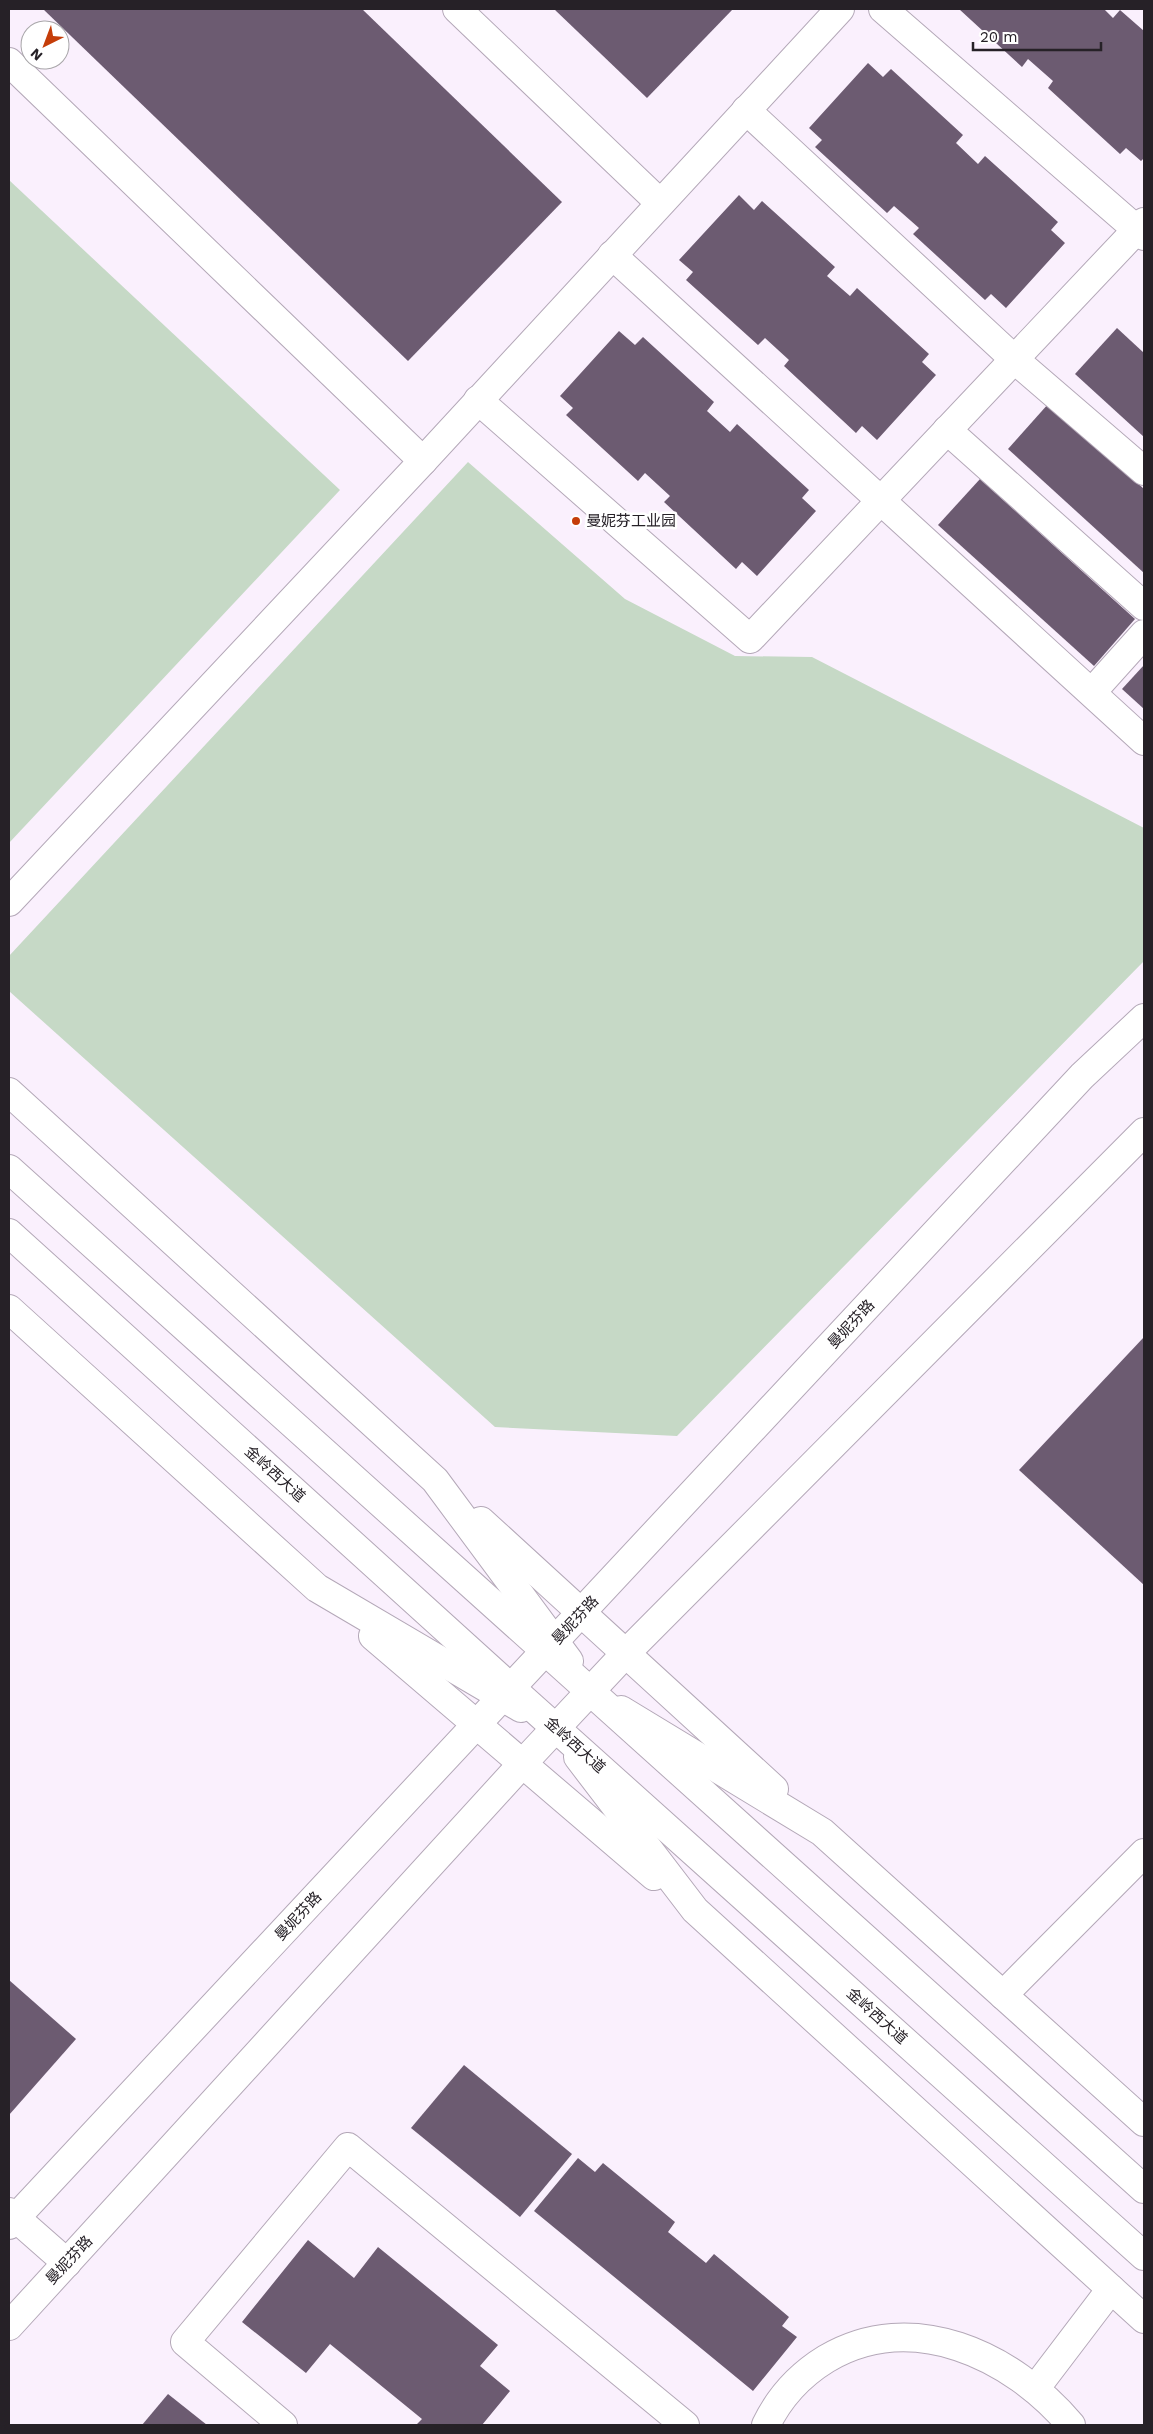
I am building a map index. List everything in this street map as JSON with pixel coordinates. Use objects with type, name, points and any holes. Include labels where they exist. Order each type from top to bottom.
[{"type":"street","points":[[457,9],[660,204]]},
{"type":"street","points":[[9,902],[422,461],[840,9]]},
{"type":"street","points":[[478,400],[750,639],[1014,359],[1142,229],[883,9]]},
{"type":"street","points":[[9,62],[422,461]]},
{"type":"street","points":[[746,110],[1014,359],[1144,471]]},
{"type":"street","points":[[612,255],[1144,741]]},
{"type":"street","points":[[947,430],[1144,606]]},
{"type":"street","points":[[1092,692],[1144,634]]},
{"type":"street","name":"曼妮芬路","points":[[11,2218],[507,1692],[1082,1076],[1144,1018]]},
{"type":"street","points":[[9,1092],[822,1832],[1144,2122]]},
{"type":"street","name":"曼妮芬路","points":[[9,2326],[523,1763],[626,1654],[1144,1132]]},
{"type":"street","points":[[9,1169],[550,1646],[591,1692],[1144,2189]]},
{"type":"street","name":"金岭西大道","points":[[9,1233],[507,1692],[556,1728],[1144,2256]]},
{"type":"street","points":[[9,1309],[316,1588],[695,1910],[1144,2319]]},
{"type":"street","points":[[436,1480],[550,1646]]},
{"type":"street","points":[[316,1588],[507,1692]]},
{"type":"street","points":[[591,1692],[822,1832]]},
{"type":"street","points":[[556,1728],[695,1910]]},
{"type":"street","points":[[1003,1995],[1144,1853]]},
{"type":"street","points":[[283,2425],[185,2342],[348,2147],[685,2425]]},
{"type":"street","points":[[11,2218],[66,2263]]},
{"type":"street","points":[[1035,2389],[1111,2289]]},
{"type":"street","points":[[766,2425],[773,2411],[791,2387],[814,2366],[840,2350],[868,2340],[899,2336],[929,2338],[967,2350],[1002,2366],[1035,2389],[1071,2425]]},
{"type":"green space","points":[[9,180],[340,490],[9,843]]},
{"type":"green space","points":[[468,462],[625,599],[735,656],[812,657],[1144,828],[1144,961],[677,1436],[495,1427],[9,991],[9,956]]},
{"type":"building","points":[[43,9],[362,9],[562,202],[408,361],[70,35],[70,20],[54,20]]},
{"type":"building","points":[[554,9],[733,9],[647,98]]},
{"type":"building","points":[[959,9],[1104,9],[1113,18],[1120,10],[1144,31],[1144,158],[1141,161],[1126,148],[1120,154],[1048,88],[1053,81],[1028,59],[1022,67]]},
{"type":"building","points":[[868,63],[883,77],[891,69],[963,135],[956,143],[978,164],[985,156],[1058,222],[1051,230],[1065,243],[1006,308],[991,294],[985,300],[913,234],[919,228],[894,206],[887,213],[815,147],[822,140],[809,128]]},
{"type":"building","points":[[739,195],[754,210],[762,201],[835,267],[827,276],[850,296],[857,288],[929,354],[922,362],[936,375],[877,440],[862,426],[856,433],[784,366],[789,360],[765,338],[758,345],[686,280],[693,272],[679,260]]},
{"type":"building","points":[[1117,328],[1144,353],[1144,437],[1075,374]]},
{"type":"building","points":[[619,331],[635,345],[643,337],[714,402],[707,411],[730,432],[737,424],[809,490],[802,498],[816,511],[757,576],[742,562],[736,569],[664,502],[670,496],[645,473],[638,481],[566,415],[573,408],[560,396]]},
{"type":"building","points":[[1049,403],[1144,489],[1144,573],[1008,449]]},
{"type":"building","points":[[980,479],[1135,619],[1094,666],[938,525]]},
{"type":"building","points":[[1144,665],[1144,709],[1122,689]]},
{"type":"building","points":[[1144,1337],[1144,1585],[1019,1470]]},
{"type":"building","points":[[9,1980],[76,2039],[9,2115]]},
{"type":"building","points":[[464,2065],[572,2154],[520,2217],[411,2128]]},
{"type":"building","points":[[578,2158],[595,2172],[603,2163],[675,2222],[668,2232],[706,2263],[714,2254],[789,2317],[782,2326],[797,2337],[753,2391],[534,2211]]},
{"type":"building","points":[[308,2240],[354,2278],[378,2247],[498,2345],[480,2366],[510,2391],[482,2425],[416,2425],[422,2419],[330,2344],[306,2373],[242,2322]]},
{"type":"building","points":[[168,2394],[207,2425],[142,2425]]},
{"type":"place","name":"曼妮芬工业园","points":[[576,521]]}]
